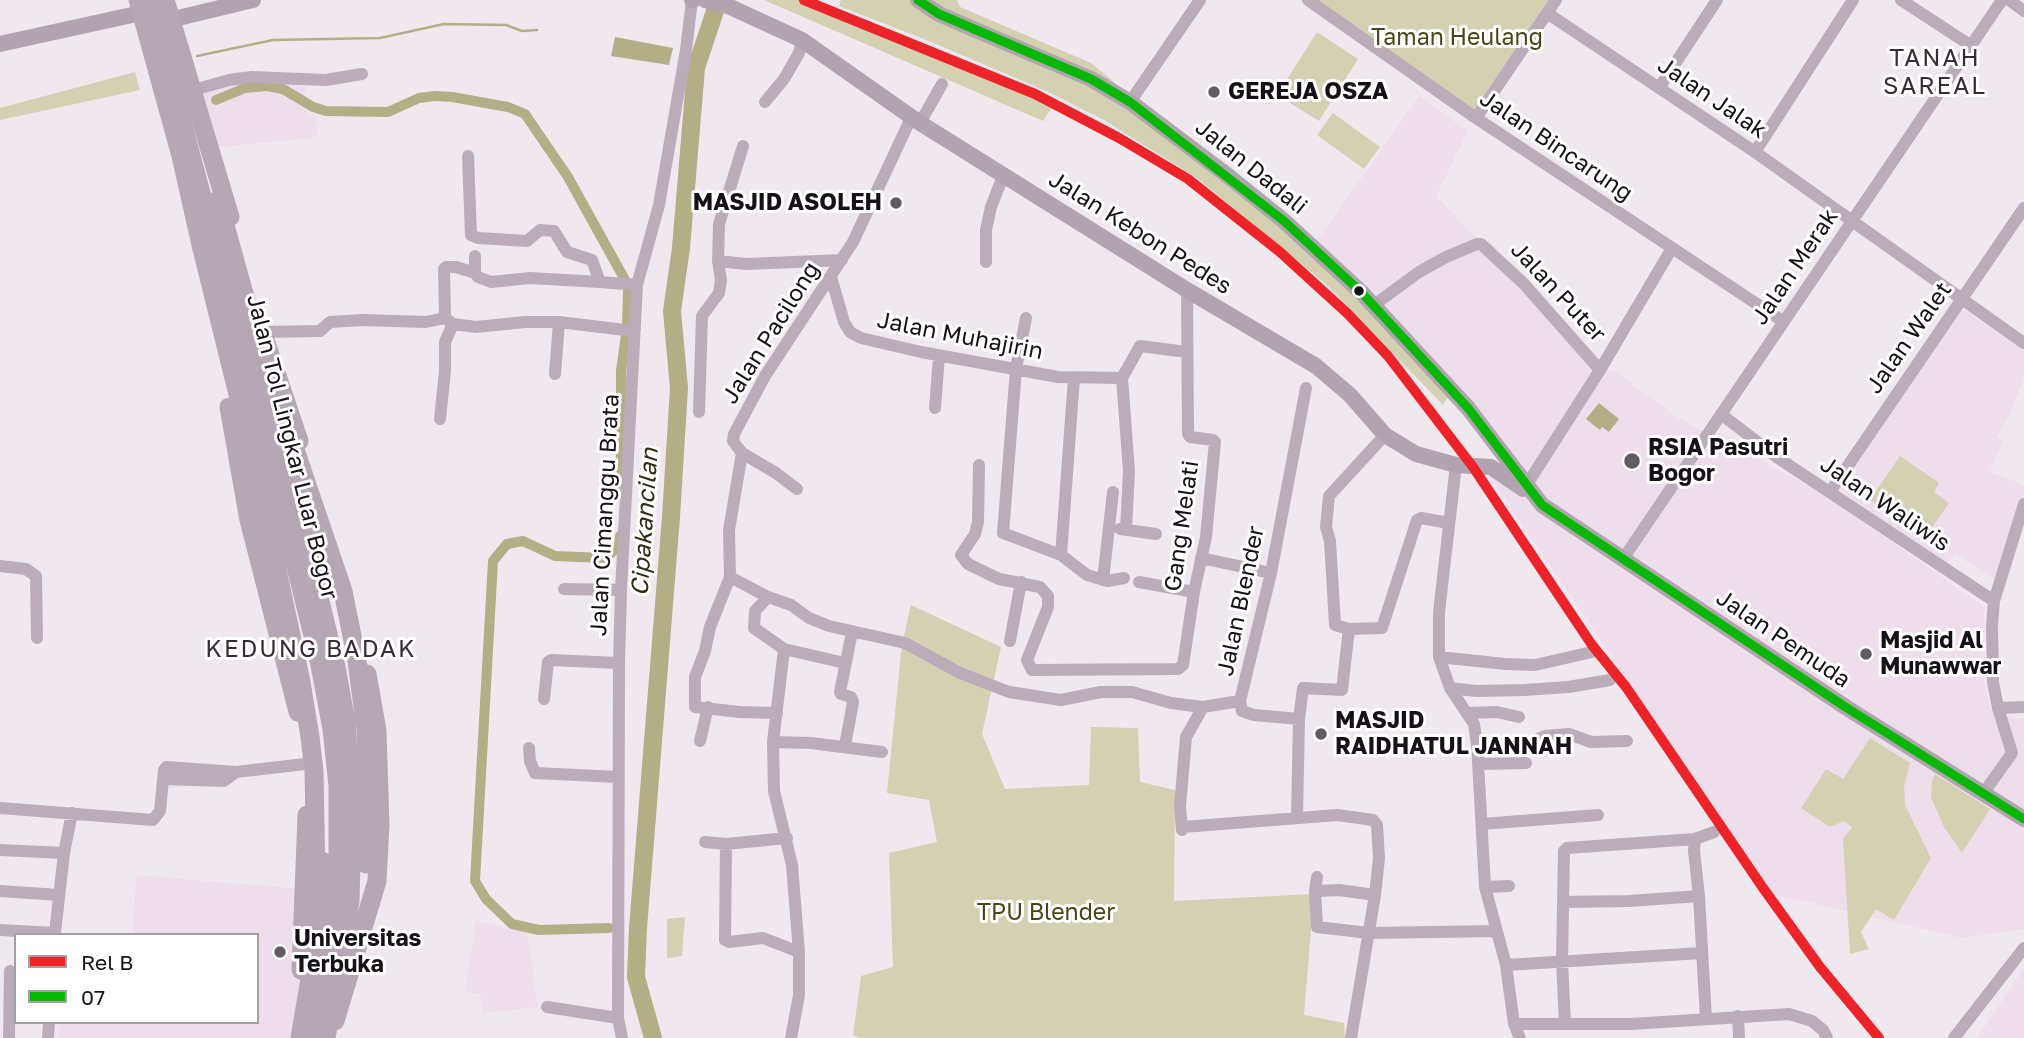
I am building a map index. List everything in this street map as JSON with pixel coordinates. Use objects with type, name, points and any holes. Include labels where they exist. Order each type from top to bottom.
[{"type":"highway","name":"Jalan Tol Lingkar Luar Bogor","points":[[149,0],[223,303],[319,660],[332,729],[338,786],[338,864],[332,933],[311,1038]]},
{"type":"highway","name":"Jalan Tol Lingkar Luar Bogor","points":[[164,0],[257,329],[336,667],[346,722],[352,824],[350,901],[328,1038]]},
{"type":"highway","points":[[164,0],[175,16],[224,193],[257,329],[343,591],[357,662],[366,730],[366,864],[360,915],[346,967]]},
{"type":"highway","points":[[136,14],[158,88],[170,147],[223,303],[302,682],[314,771],[316,943]]},
{"type":"highway","points":[[223,303],[246,423],[307,683],[320,772],[322,887],[316,943],[300,1038]]},
{"type":"highway","points":[[223,303],[222,365],[249,520],[297,703],[305,764],[307,822],[300,1038]]},
{"type":"highway","points":[[257,329],[272,363],[352,586],[377,731],[380,825],[377,881],[328,1038]]},
{"type":"highway","points":[[272,363],[277,416],[349,689],[358,877],[340,1006]]},
{"type":"highway","points":[[246,423],[277,416]]},
{"type":"main road","points":[[175,16],[253,0]]},
{"type":"main road","name":"Jalan Kebon Pedes","points":[[705,0],[728,6],[802,40],[916,121],[1187,290],[1316,366],[1350,395],[1385,435],[1416,454],[1456,465],[1491,467]]},
{"type":"main road","name":"Jalan Dadali","points":[[918,0],[939,14],[971,29],[1091,79],[1130,102],[1228,176],[1378,302],[1468,408],[1526,486]]},
{"type":"main road","points":[[0,44],[136,14]]},
{"type":"main road","points":[[1497,446],[1499,455],[1491,467],[1515,482],[1542,505]]},
{"type":"main road","name":"Jalan Pemuda","points":[[1526,486],[1542,505],[1846,708],[2024,819]]},
{"type":"street","name":"Jalan Cimanggu Brata","points":[[622,1038],[618,1018],[618,777],[625,330],[659,205],[692,0]]},
{"type":"street","name":"Jalan Bincarung","points":[[1308,0],[1476,118],[1784,322]]},
{"type":"street","points":[[1476,118],[1556,0]]},
{"type":"street","points":[[1659,88],[1717,0]]},
{"type":"street","points":[[1755,152],[1853,0]]},
{"type":"street","points":[[1901,0],[1970,45]]},
{"type":"street","name":"Jalan Merak","points":[[1623,559],[2002,0]]},
{"type":"street","points":[[2009,0],[2024,10]]},
{"type":"street","points":[[1130,102],[1193,2]]},
{"type":"street","name":"Jalan Jalak","points":[[1547,13],[1755,152],[2024,343]]},
{"type":"street","points":[[765,102],[784,79],[799,53],[802,40]]},
{"type":"street","points":[[193,82],[252,77],[326,80],[362,75]]},
{"type":"street","name":"Jalan Pacilong","points":[[730,578],[729,530],[743,453],[733,441],[738,424],[772,364],[842,260],[916,121],[942,84]]},
{"type":"street","points":[[699,412],[702,316],[719,293],[719,224],[743,146]]},
{"type":"street","points":[[468,156],[470,233],[473,236],[527,241],[540,230],[554,231],[567,252],[592,260],[600,282]]},
{"type":"street","points":[[986,262],[986,230],[991,207],[1003,176]]},
{"type":"street","name":"Jalan Walet","points":[[1830,492],[2024,209]]},
{"type":"street","name":"Jalan Puter","points":[[1378,302],[1428,267],[1481,244],[1524,284],[1600,370]]},
{"type":"street","points":[[1526,486],[1600,370],[1672,248]]},
{"type":"street","points":[[475,256],[475,272],[478,277],[491,282],[530,278],[637,285]]},
{"type":"street","points":[[718,261],[746,264],[842,260]]},
{"type":"street","points":[[440,419],[445,371],[444,342],[449,321],[444,270],[446,267],[456,267],[475,272]]},
{"type":"street","name":"Jalan Muhajirin","points":[[831,277],[844,321],[850,332],[861,338],[939,356],[1016,369],[1074,378],[1122,379]]},
{"type":"street","name":"Gang Melati","points":[[1021,582],[1040,587],[1048,596],[1048,607],[1027,660],[1032,670],[1178,669],[1183,665],[1206,537],[1215,442],[1190,438],[1188,434],[1187,290]]},
{"type":"street","points":[[1026,318],[1016,369],[1003,533],[1060,555],[1087,575],[1103,580],[1124,578]]},
{"type":"street","points":[[257,329],[320,331],[330,322],[352,320],[449,321],[476,327],[524,322],[559,322],[625,330]]},
{"type":"street","points":[[555,374],[559,322]]},
{"type":"street","points":[[1126,530],[1129,471],[1122,379],[1139,346],[1187,352]]},
{"type":"street","points":[[935,408],[939,356]]},
{"type":"street","name":"Jalan Blender","points":[[768,597],[791,605],[809,618],[852,632],[905,643],[960,673],[1009,692],[1061,700],[1101,692],[1132,692],[1171,703],[1203,706],[1240,701],[1271,573],[1307,386],[1316,366]]},
{"type":"street","points":[[1060,555],[1074,378]]},
{"type":"street","name":"Jalan Waliwis","points":[[1721,414],[1778,458],[1994,601]]},
{"type":"street","points":[[1385,435],[1329,496],[1326,527],[1331,541],[1335,625],[1349,629],[1382,628],[1417,520],[1421,518],[1449,523]]},
{"type":"street","points":[[743,453],[797,489]]},
{"type":"street","points":[[979,465],[978,522],[975,534],[961,555],[968,564],[999,579],[1021,582],[1010,641]]},
{"type":"street","points":[[1456,465],[1439,612],[1439,656],[1450,688],[1474,724],[1485,887],[1506,965],[1514,1024],[1520,1038]]},
{"type":"street","points":[[1103,580],[1113,492]]},
{"type":"street","points":[[1983,794],[2012,753],[1993,682],[1994,601],[2024,504]]},
{"type":"street","points":[[1110,529],[1156,534]]},
{"type":"street","points":[[1201,558],[1271,573]]},
{"type":"street","points":[[0,566],[26,569],[36,576],[37,638]]},
{"type":"street","points":[[778,713],[695,707],[695,677],[705,651],[710,627],[730,578],[768,597],[755,611],[754,628],[785,649],[845,663]]},
{"type":"street","points":[[1139,582],[1194,592]]},
{"type":"street","points":[[564,589],[621,590]]},
{"type":"street","points":[[1297,817],[1299,719],[1303,688],[1342,690],[1349,629]]},
{"type":"street","points":[[845,746],[853,702],[851,696],[840,692],[852,632]]},
{"type":"street","points":[[785,649],[773,743],[774,791],[792,865],[799,952],[799,995],[791,1038]]},
{"type":"street","points":[[1439,656],[1505,664],[1535,664],[1592,652]]},
{"type":"street","points":[[544,699],[548,662],[551,660],[619,663]]},
{"type":"street","points":[[1450,688],[1476,691],[1525,690],[1610,680]]},
{"type":"street","points":[[1240,701],[1242,711],[1254,715],[1299,719]]},
{"type":"street","points":[[1203,706],[1185,737],[1180,806],[1182,828],[1337,815],[1373,820],[1377,825],[1379,858],[1375,895],[1351,1038]]},
{"type":"street","points":[[700,741],[708,707]]},
{"type":"street","points":[[1998,708],[2024,707]]},
{"type":"street","points":[[1467,713],[1505,712],[1519,717]]},
{"type":"street","points":[[1477,744],[1523,745],[1545,736],[1569,734],[1591,742],[1627,741]]},
{"type":"street","points":[[773,743],[845,746],[882,752]]},
{"type":"street","points":[[530,748],[530,761],[535,773],[618,777]]},
{"type":"street","points":[[1478,764],[1526,763]]},
{"type":"street","points":[[0,808],[153,820],[160,811],[164,769],[170,766],[236,772],[305,764]]},
{"type":"street","points":[[55,933],[64,853],[72,813]]},
{"type":"street","points":[[1482,824],[1598,815]]},
{"type":"street","points":[[1565,1024],[1562,855],[1567,848],[1695,839],[1714,832]]},
{"type":"street","points":[[705,842],[726,844],[787,838]]},
{"type":"street","points":[[1695,839],[1694,858],[1699,896],[1706,1019]]},
{"type":"street","points":[[726,844],[725,940],[729,942],[763,937],[799,952]]},
{"type":"street","points":[[0,850],[64,853]]},
{"type":"street","points":[[1317,877],[1317,927],[1369,933],[1497,931]]},
{"type":"street","points":[[1485,887],[1508,886]]},
{"type":"street","points":[[1315,891],[1339,890],[1375,895]]},
{"type":"street","points":[[0,891],[60,895]]},
{"type":"street","points":[[1563,902],[1699,896]]},
{"type":"street","points":[[0,930],[21,933]]},
{"type":"street","points":[[1954,1038],[2024,948]]},
{"type":"street","points":[[1506,965],[1702,953]]},
{"type":"street","points":[[8,970],[9,1038]]},
{"type":"street","points":[[547,1007],[618,1018]]},
{"type":"street","points":[[1514,1024],[1631,1024],[1789,1014],[1803,1017],[1824,1030],[1827,1038]]},
{"type":"street","points":[[1738,1016],[1739,1038]]},
{"type":"street","points":[[1631,1024],[1632,1038]]},
{"type":"shaded area","points":[[615,37],[673,48],[669,65],[611,56]]},
{"type":"shaded area","points":[[263,79],[307,85],[300,107],[315,117],[318,133],[313,138],[218,147],[202,92]]},
{"type":"shaded area","points":[[1419,96],[1468,131],[1436,196],[1599,368],[1616,372],[1675,416],[1716,438],[1720,432],[1774,468],[1827,496],[1984,607],[1983,676],[1990,708],[2013,718],[2024,718],[2024,929],[1962,938],[1772,894],[1483,467],[1496,462],[1499,455],[1497,446],[1311,245],[1321,235]]},
{"type":"shaded area","points":[[1961,308],[2024,350],[2024,379],[1997,437],[2003,441],[1990,472],[2024,485],[2024,498],[1995,580],[1955,554],[1946,565],[1840,490]]},
{"type":"shaded area","points":[[1599,403],[1619,419],[1609,432],[1602,427],[1600,430],[1586,419]]},
{"type":"shaded area","name":"Universitas Terbuka","points":[[136,875],[303,889],[300,1038],[58,1038],[61,1024],[259,1024],[259,933],[133,933]]},
{"type":"shaded area","points":[[476,921],[527,933],[538,1007],[483,1013],[480,994],[465,992]]},
{"type":"shaded area","points":[[2024,968],[2024,1038],[1977,1038]]},
{"type":"green space","points":[[764,0],[803,0],[961,62],[1054,104],[1043,121]]},
{"type":"green space","points":[[841,0],[957,0],[960,7],[1091,63],[1311,245],[1452,390],[1443,405],[1326,284],[1197,178],[1104,120],[1046,91],[839,6]]},
{"type":"green space","name":"Taman Heulang","points":[[1308,0],[1556,0],[1476,118]]},
{"type":"green space","points":[[1317,32],[1358,59],[1319,121],[1277,95]]},
{"type":"green space","points":[[135,72],[140,90],[0,120],[0,108]]},
{"type":"green space","points":[[1333,113],[1380,147],[1364,169],[1317,135]]},
{"type":"green space","points":[[1900,456],[1939,483],[1934,492],[1949,503],[1925,538],[1870,500]]},
{"type":"green space","name":"TPU Blender","points":[[911,605],[1001,647],[982,734],[1005,789],[1089,785],[1091,727],[1138,728],[1140,782],[1175,790],[1174,901],[1314,894],[1304,1015],[1344,1023],[1345,1038],[860,1038],[853,1035],[861,976],[893,967],[889,853],[937,842],[929,800],[887,793],[902,644]]},
{"type":"green space","points":[[1870,738],[1910,763],[1904,786],[1905,805],[1931,858],[1894,920],[1876,909],[1861,932],[1869,949],[1850,954],[1843,839],[1852,827],[1844,821],[1830,827],[1801,808],[1826,769],[1843,779]]},
{"type":"green space","points":[[1935,774],[1990,809],[1962,853],[1944,827],[1931,797]]},
{"type":"green space","points":[[685,917],[682,956],[667,958],[667,919]]},
{"type":"waterway","name":"Cipakancilan","points":[[653,1038],[636,977],[679,388],[672,311],[681,248],[696,68],[715,11]]},
{"type":"waterway","points":[[197,56],[273,40],[380,38],[444,24],[506,25],[522,31],[537,30]]},
{"type":"waterway","points":[[688,63],[696,68]]},
{"type":"waterway","points":[[216,100],[245,88],[267,86],[283,89],[313,107],[326,111],[388,112],[419,98],[435,96],[508,107],[525,114],[568,177],[625,280]]},
{"type":"waterway","points":[[627,325],[628,292]]},
{"type":"waterway","points":[[621,485],[621,371],[626,335]]},
{"type":"waterway","points":[[609,928],[539,930],[512,924],[486,899],[475,881],[493,561],[507,544],[523,541],[555,556],[604,558],[619,547],[620,536]]},
{"type":"rail line","name":"B","points":[[804,0],[1035,94],[1119,138],[1188,179],[1280,252],[1348,314],[1388,356],[1473,467],[1592,645],[1626,687],[1763,888],[1820,967],[1879,1038]]},
{"type":"transit line","name":"07","points":[[918,0],[939,14],[1091,79],[1130,102],[1284,221],[1361,292],[1468,408],[1542,505],[1847,708],[2024,819]]},
{"type":"place","name":"GEREJA OSZA","points":[[1214,92]]},
{"type":"place","name":"MASJID ASOLEH","points":[[896,203]]},
{"type":"place","name":"RSIA Pasutri Bogor","points":[[1632,461]]},
{"type":"place","name":"Masjid Al Munawwar","points":[[1866,654]]},
{"type":"place","name":"MASJID RAIDHATUL JANNAH","points":[[1321,734]]},
{"type":"place","name":"Universitas Terbuka","points":[[280,952]]},
{"type":"district","name":"TANAH SAREAL","points":[[1935,72]]},
{"type":"district","name":"KEDUNG BADAK","points":[[311,649]]}]
